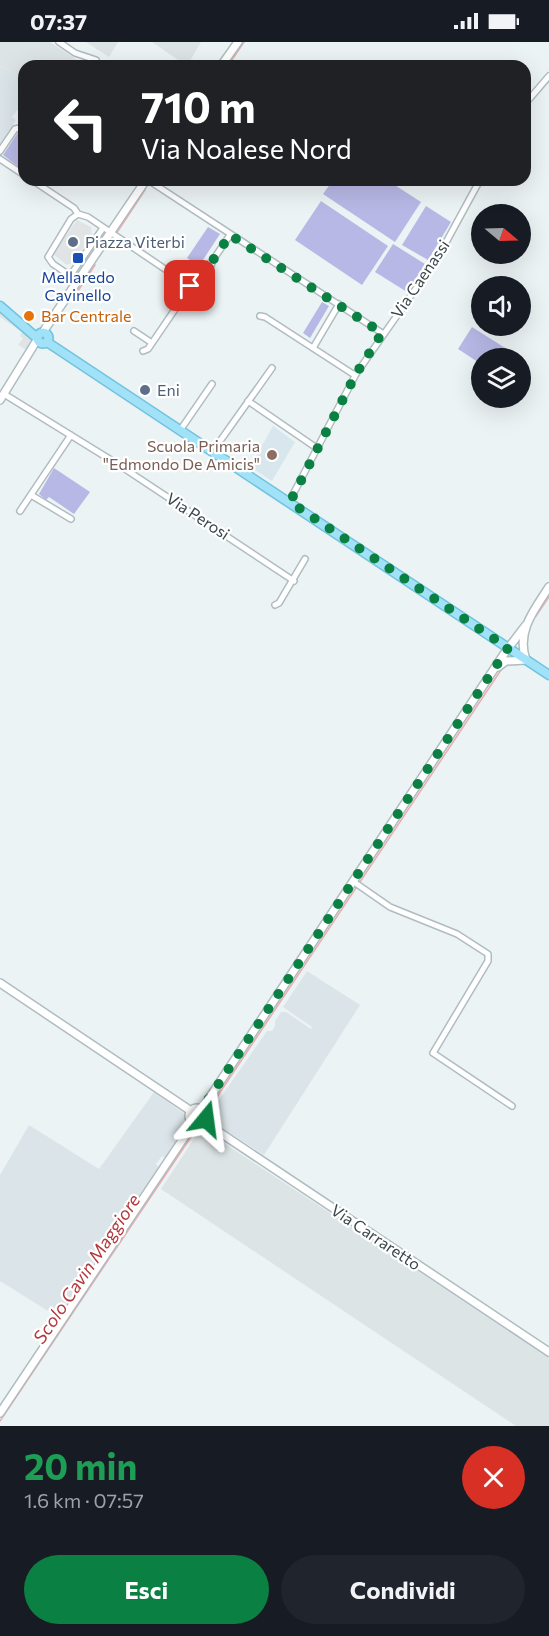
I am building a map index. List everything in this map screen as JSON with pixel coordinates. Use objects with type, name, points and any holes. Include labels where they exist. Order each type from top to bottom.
[{"type":"main road","points":[[0,306],[25,326],[549,675]]},
{"type":"street","points":[[59,42],[75,53],[96,60]]},
{"type":"street","points":[[225,60],[238,42]]},
{"type":"street","points":[[531,97],[549,76]]},
{"type":"street","points":[[0,151],[15,129],[18,128]]},
{"type":"street","points":[[0,159],[18,171]]},
{"type":"street","points":[[40,186],[74,208],[78,214],[88,217],[190,286]]},
{"type":"street","points":[[2,397],[143,186]]},
{"type":"street","points":[[156,186],[382,333]]},
{"type":"street","name":"Via Caenassi","points":[[290,502],[356,374],[382,333],[438,257],[477,186]]},
{"type":"street","points":[[78,214],[71,219],[49,254],[52,264],[78,281]]},
{"type":"street","points":[[70,276],[103,228]]},
{"type":"street","points":[[143,351],[152,343],[190,286],[213,260],[230,235]]},
{"type":"street","points":[[190,286],[206,280],[213,260]]},
{"type":"street","points":[[313,348],[339,304]]},
{"type":"street","points":[[260,316],[266,317],[356,374]]},
{"type":"street","points":[[134,331],[152,343]]},
{"type":"street","points":[[213,451],[272,368]]},
{"type":"street","points":[[181,429],[212,384]]},
{"type":"street","name":"Via Perosi","points":[[2,397],[71,435],[294,581]]},
{"type":"street","points":[[248,401],[318,449]]},
{"type":"street","points":[[20,511],[71,435]]},
{"type":"street","points":[[31,495],[71,519]]},
{"type":"street","points":[[274,605],[279,603],[294,581],[305,559]]},
{"type":"street","points":[[202,1109],[358,884],[549,587]]},
{"type":"street","points":[[495,670],[506,661],[526,660],[521,642],[526,625]]},
{"type":"street","points":[[506,661],[509,649],[521,642]]},
{"type":"street","points":[[358,884],[390,907],[457,934],[488,954],[488,961],[433,1053],[512,1106]]},
{"type":"street","points":[[0,983],[191,1111]]},
{"type":"street","points":[[0,1413],[193,1124],[204,1122],[206,1115],[202,1109],[196,1108],[191,1111],[189,1117],[193,1124]]},
{"type":"street","name":"Via Carraretto","points":[[204,1122],[549,1352]]},
{"type":"shaded area","points":[[0,42],[50,42],[77,60],[18,60],[18,76],[0,66]]},
{"type":"shaded area","points":[[86,42],[118,42],[109,57]]},
{"type":"shaded area","points":[[152,42],[201,42],[190,60],[178,60]]},
{"type":"shaded area","points":[[0,66],[18,76],[18,109],[12,117],[16,120],[0,144]]},
{"type":"shaded area","points":[[18,132],[18,166],[3,155]]},
{"type":"shaded area","points":[[329,186],[396,186],[421,202],[395,242],[323,194]]},
{"type":"shaded area","points":[[321,201],[388,246],[362,285],[295,240]]},
{"type":"shaded area","points":[[426,206],[451,222],[428,260],[402,245]]},
{"type":"shaded area","name":"Piazza Viterbi","points":[[77,220],[91,227],[92,236],[74,262],[67,265],[53,254]]},
{"type":"shaded area","points":[[208,227],[220,234],[199,266],[187,258]]},
{"type":"shaded area","points":[[393,244],[425,264],[407,292],[375,272]]},
{"type":"shaded area","points":[[322,302],[329,306],[310,338],[303,333]]},
{"type":"shaded area","points":[[0,313],[32,337],[28,351],[18,345],[23,338],[20,336],[22,332],[0,317]]},
{"type":"shaded area","points":[[471,329],[471,336],[486,336],[505,348],[471,348],[471,357],[458,349]]},
{"type":"shaded area","name":"Scuola Primaria \"Edmondo De Amicis\"","points":[[273,426],[295,442],[272,481],[250,467]]},
{"type":"shaded area","points":[[54,468],[90,492],[74,514],[49,497],[46,500],[39,494]]},
{"type":"shaded area","points":[[307,971],[360,1005],[264,1155],[211,1121],[209,1114],[267,1031],[272,1031],[281,1012],[286,1012],[311,1029],[312,1027],[283,1007]]},
{"type":"shaded area","points":[[154,1092],[186,1115],[185,1128],[165,1158],[162,1156],[156,1164],[159,1167],[123,1220],[121,1218],[71,1298],[56,1316],[0,1281],[0,1175],[29,1125],[99,1169]]},
{"type":"shaded area","points":[[201,1128],[549,1357],[549,1426],[516,1426],[161,1189]]},
{"type":"waterway","points":[[232,60],[244,42]]},
{"type":"waterway","points":[[116,234],[145,190]]},
{"type":"waterway","points":[[74,297],[95,265]]},
{"type":"waterway","name":"Scolo Cavin Maggiore","points":[[536,616],[549,597]]},
{"type":"waterway","name":"Scolo Cavin Maggiore","points":[[211,1106],[501,670]]},
{"type":"waterway","name":"Scolo Cavin Maggiore","points":[[0,1421],[195,1131]]},
{"type":"place","name":"Piazza Viterbi","points":[[73,242]]},
{"type":"place","name":"Mellaredo Cavinello","points":[[78,258]]},
{"type":"place","name":"Bar Centrale","points":[[29,316]]},
{"type":"place","name":"Eni","points":[[145,390]]},
{"type":"place","name":"Scuola Primaria \"Edmondo De Amicis\"","points":[[272,455]]},
{"type":"route","points":[[190,286],[213,260],[230,235],[382,333],[356,374],[290,502],[508,648],[202,1109],[206,1119]]}]
